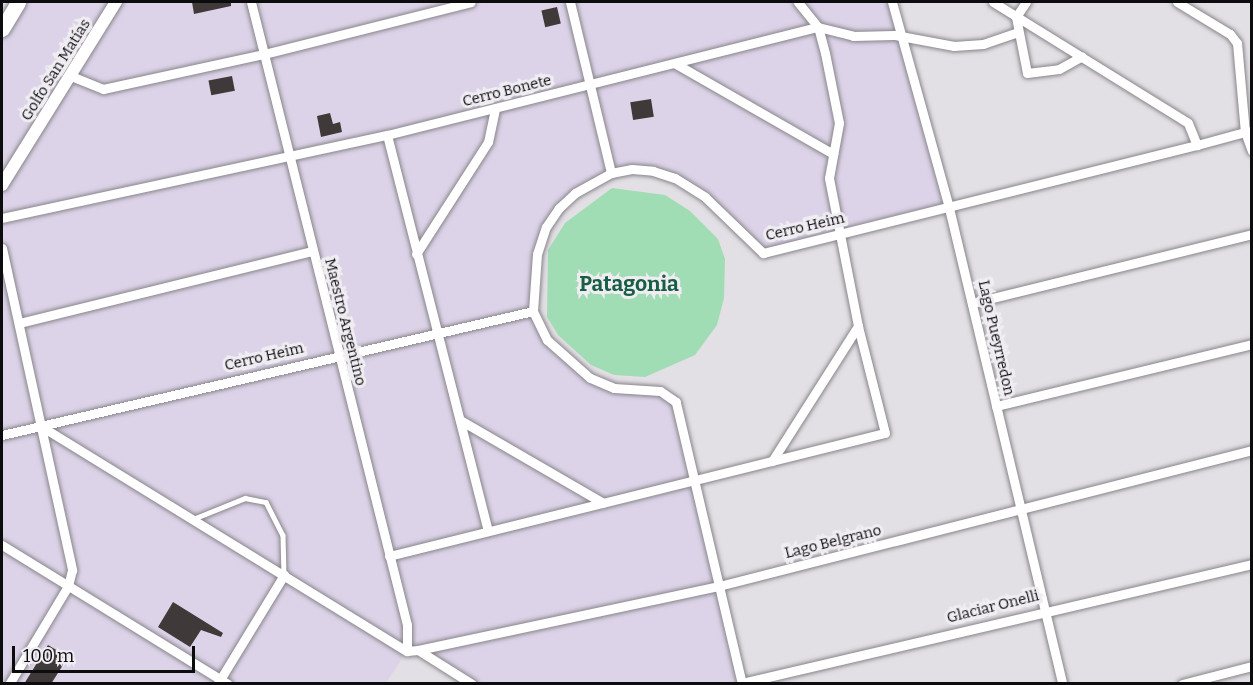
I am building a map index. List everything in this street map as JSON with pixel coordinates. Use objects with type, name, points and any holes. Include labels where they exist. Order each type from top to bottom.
[{"type":"highway","points":[[3,24],[18,2]]},
{"type":"street","name":"Golfo San Matías","points":[[2,185],[116,2]]},
{"type":"street","name":"Maestro Argentino","points":[[251,2],[406,625],[407,651]]},
{"type":"street","points":[[71,76],[104,88],[264,54],[471,2]]},
{"type":"street","points":[[570,2],[611,173]]},
{"type":"street","points":[[389,556],[488,530],[695,482],[885,433],[858,326],[829,178],[839,123],[818,27],[798,2]]},
{"type":"street","name":"Lago Pueyrredon","points":[[892,2],[949,208],[1062,684]]},
{"type":"street","points":[[993,2],[1188,123],[1197,145]]},
{"type":"street","points":[[1026,2],[1016,16],[1027,73],[1059,69],[1082,56]]},
{"type":"street","points":[[1177,2],[1230,34],[1237,43],[1251,151]]},
{"type":"street","name":"Cerro Bonete","points":[[2,218],[289,157],[495,110],[818,27],[853,36],[903,37],[954,46],[983,44],[1018,32]]},
{"type":"street","points":[[676,63],[833,154]]},
{"type":"street","points":[[416,254],[488,142],[495,110]]},
{"type":"street","name":"Cerro Heim","points":[[695,482],[676,402],[660,391],[615,388],[590,378],[547,340],[533,311],[533,278],[546,227],[575,193],[611,173],[632,169],[675,178],[705,197],[763,253],[1248,132]]},
{"type":"street","points":[[387,135],[488,530]]},
{"type":"street","points":[[972,303],[1251,234]]},
{"type":"street","points":[[2,248],[72,570],[69,586],[9,684]]},
{"type":"street","points":[[19,323],[312,251]]},
{"type":"street","name":"Cerro Heim","points":[[2,435],[533,311]]},
{"type":"street","points":[[772,461],[858,326]]},
{"type":"street","points":[[996,406],[1251,344]]},
{"type":"street","points":[[460,420],[603,503]]},
{"type":"street","points":[[39,425],[407,651]]},
{"type":"street","name":"Lago Belgrano","points":[[407,651],[720,586],[1251,450]]},
{"type":"street","points":[[695,482],[742,683]]},
{"type":"street","points":[[2,545],[222,682],[284,575]]},
{"type":"street","name":"Glaciar Onelli","points":[[742,683],[1045,610],[1251,564]]},
{"type":"street","points":[[418,650],[472,684]]},
{"type":"street","points":[[1182,684],[1251,666]]},
{"type":"lane","points":[[192,519],[245,498],[266,502],[284,535],[284,575]]},
{"type":"shaded area","points":[[18,2],[892,2],[949,208],[763,253],[705,197],[653,171],[611,173],[559,208],[537,254],[533,311],[565,360],[614,388],[670,395],[742,683],[472,683],[426,656],[407,651],[386,683],[2,683],[2,29]]},
{"type":"green space","points":[[612,188],[665,195],[690,211],[718,239],[725,259],[724,298],[717,325],[695,355],[645,377],[614,375],[591,365],[558,335],[547,317],[548,250],[565,223]]},
{"type":"building","points":[[192,2],[231,2],[231,6],[194,14]]},
{"type":"building","points":[[557,7],[561,24],[545,27],[541,11]]},
{"type":"building","points":[[232,76],[235,91],[211,95],[208,81]]},
{"type":"building","points":[[651,99],[654,117],[633,120],[630,102]]},
{"type":"building","points":[[330,113],[333,124],[340,122],[342,132],[321,137],[317,116]]},
{"type":"building","points":[[173,602],[223,633],[221,637],[201,630],[190,647],[158,627]]},
{"type":"building","points":[[48,645],[68,657],[51,684],[24,684]]},
{"type":"district","name":"Patagonia","points":[[629,284]]}]
